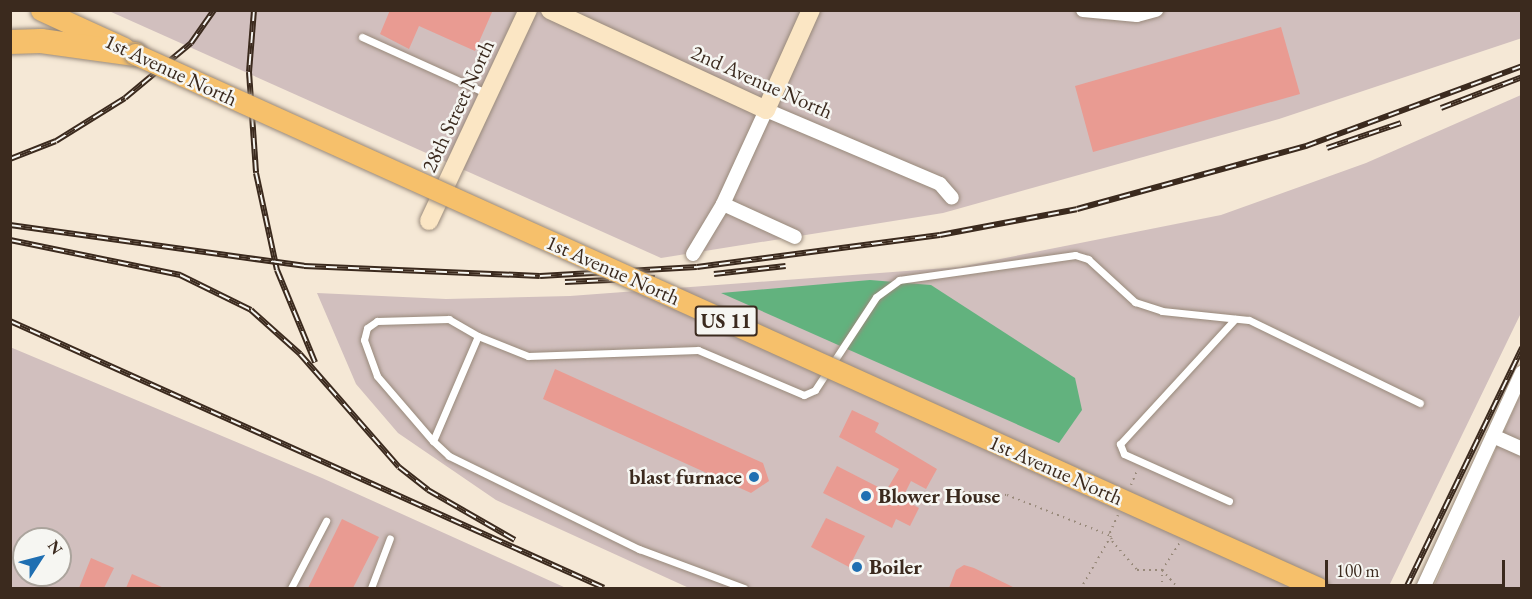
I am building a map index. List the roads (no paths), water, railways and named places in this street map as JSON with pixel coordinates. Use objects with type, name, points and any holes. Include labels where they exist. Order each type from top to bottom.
[{"type":"highway","points":[[10,42],[87,40],[135,54]]},
{"type":"main road","name":"1st Avenue North","points":[[41,10],[87,40]]},
{"type":"main road","name":"1st Avenue North","points":[[135,54],[1318,588]]},
{"type":"street","name":"28th Street North","points":[[429,221],[528,10]]},
{"type":"street","name":"2nd Avenue North","points":[[550,10],[766,110],[940,184],[952,198]]},
{"type":"street","points":[[693,254],[723,204],[811,10]]},
{"type":"street","points":[[1083,10],[1137,15],[1156,10]]},
{"type":"street","points":[[723,204],[795,237]]},
{"type":"street","points":[[1423,588],[1521,373]]},
{"type":"street","points":[[1493,436],[1521,449]]},
{"type":"lane","points":[[362,37],[490,94]]},
{"type":"lane","points":[[744,588],[639,549],[462,465],[433,441],[376,376],[364,340],[367,328],[389,316],[449,319],[478,336],[536,356],[698,350],[796,393],[812,394],[857,321],[899,280],[1075,255],[1088,259],[1135,302],[1162,311],[1249,320],[1420,403]]},
{"type":"lane","points":[[1229,501],[1124,454],[1120,444],[1235,319]]},
{"type":"lane","points":[[433,441],[478,336]]},
{"type":"lane","points":[[291,588],[326,520]]},
{"type":"lane","points":[[371,588],[390,538]]},
{"type":"railway","points":[[10,159],[56,141],[125,98],[191,43],[214,10]]},
{"type":"railway","points":[[254,10],[249,72],[256,173],[277,270],[315,362]]},
{"type":"railway","points":[[10,225],[304,266],[540,276],[697,267],[940,235],[1077,209],[1306,146],[1522,66]]},
{"type":"railway","points":[[1441,108],[1522,77]]},
{"type":"railway","points":[[1327,148],[1401,123]]},
{"type":"railway","points":[[10,240],[180,275],[251,310],[300,354],[399,467],[428,490],[515,540]]},
{"type":"railway","points":[[714,274],[786,266]]},
{"type":"railway","points":[[565,282],[655,278]]},
{"type":"railway","points":[[10,321],[604,588]]},
{"type":"railway","points":[[1406,588],[1522,348]]},
{"type":"place","name":"blast furnace","points":[[754,477]]},
{"type":"place","name":"Blower House","points":[[866,496]]},
{"type":"place","name":"Boiler","points":[[857,567]]}]
